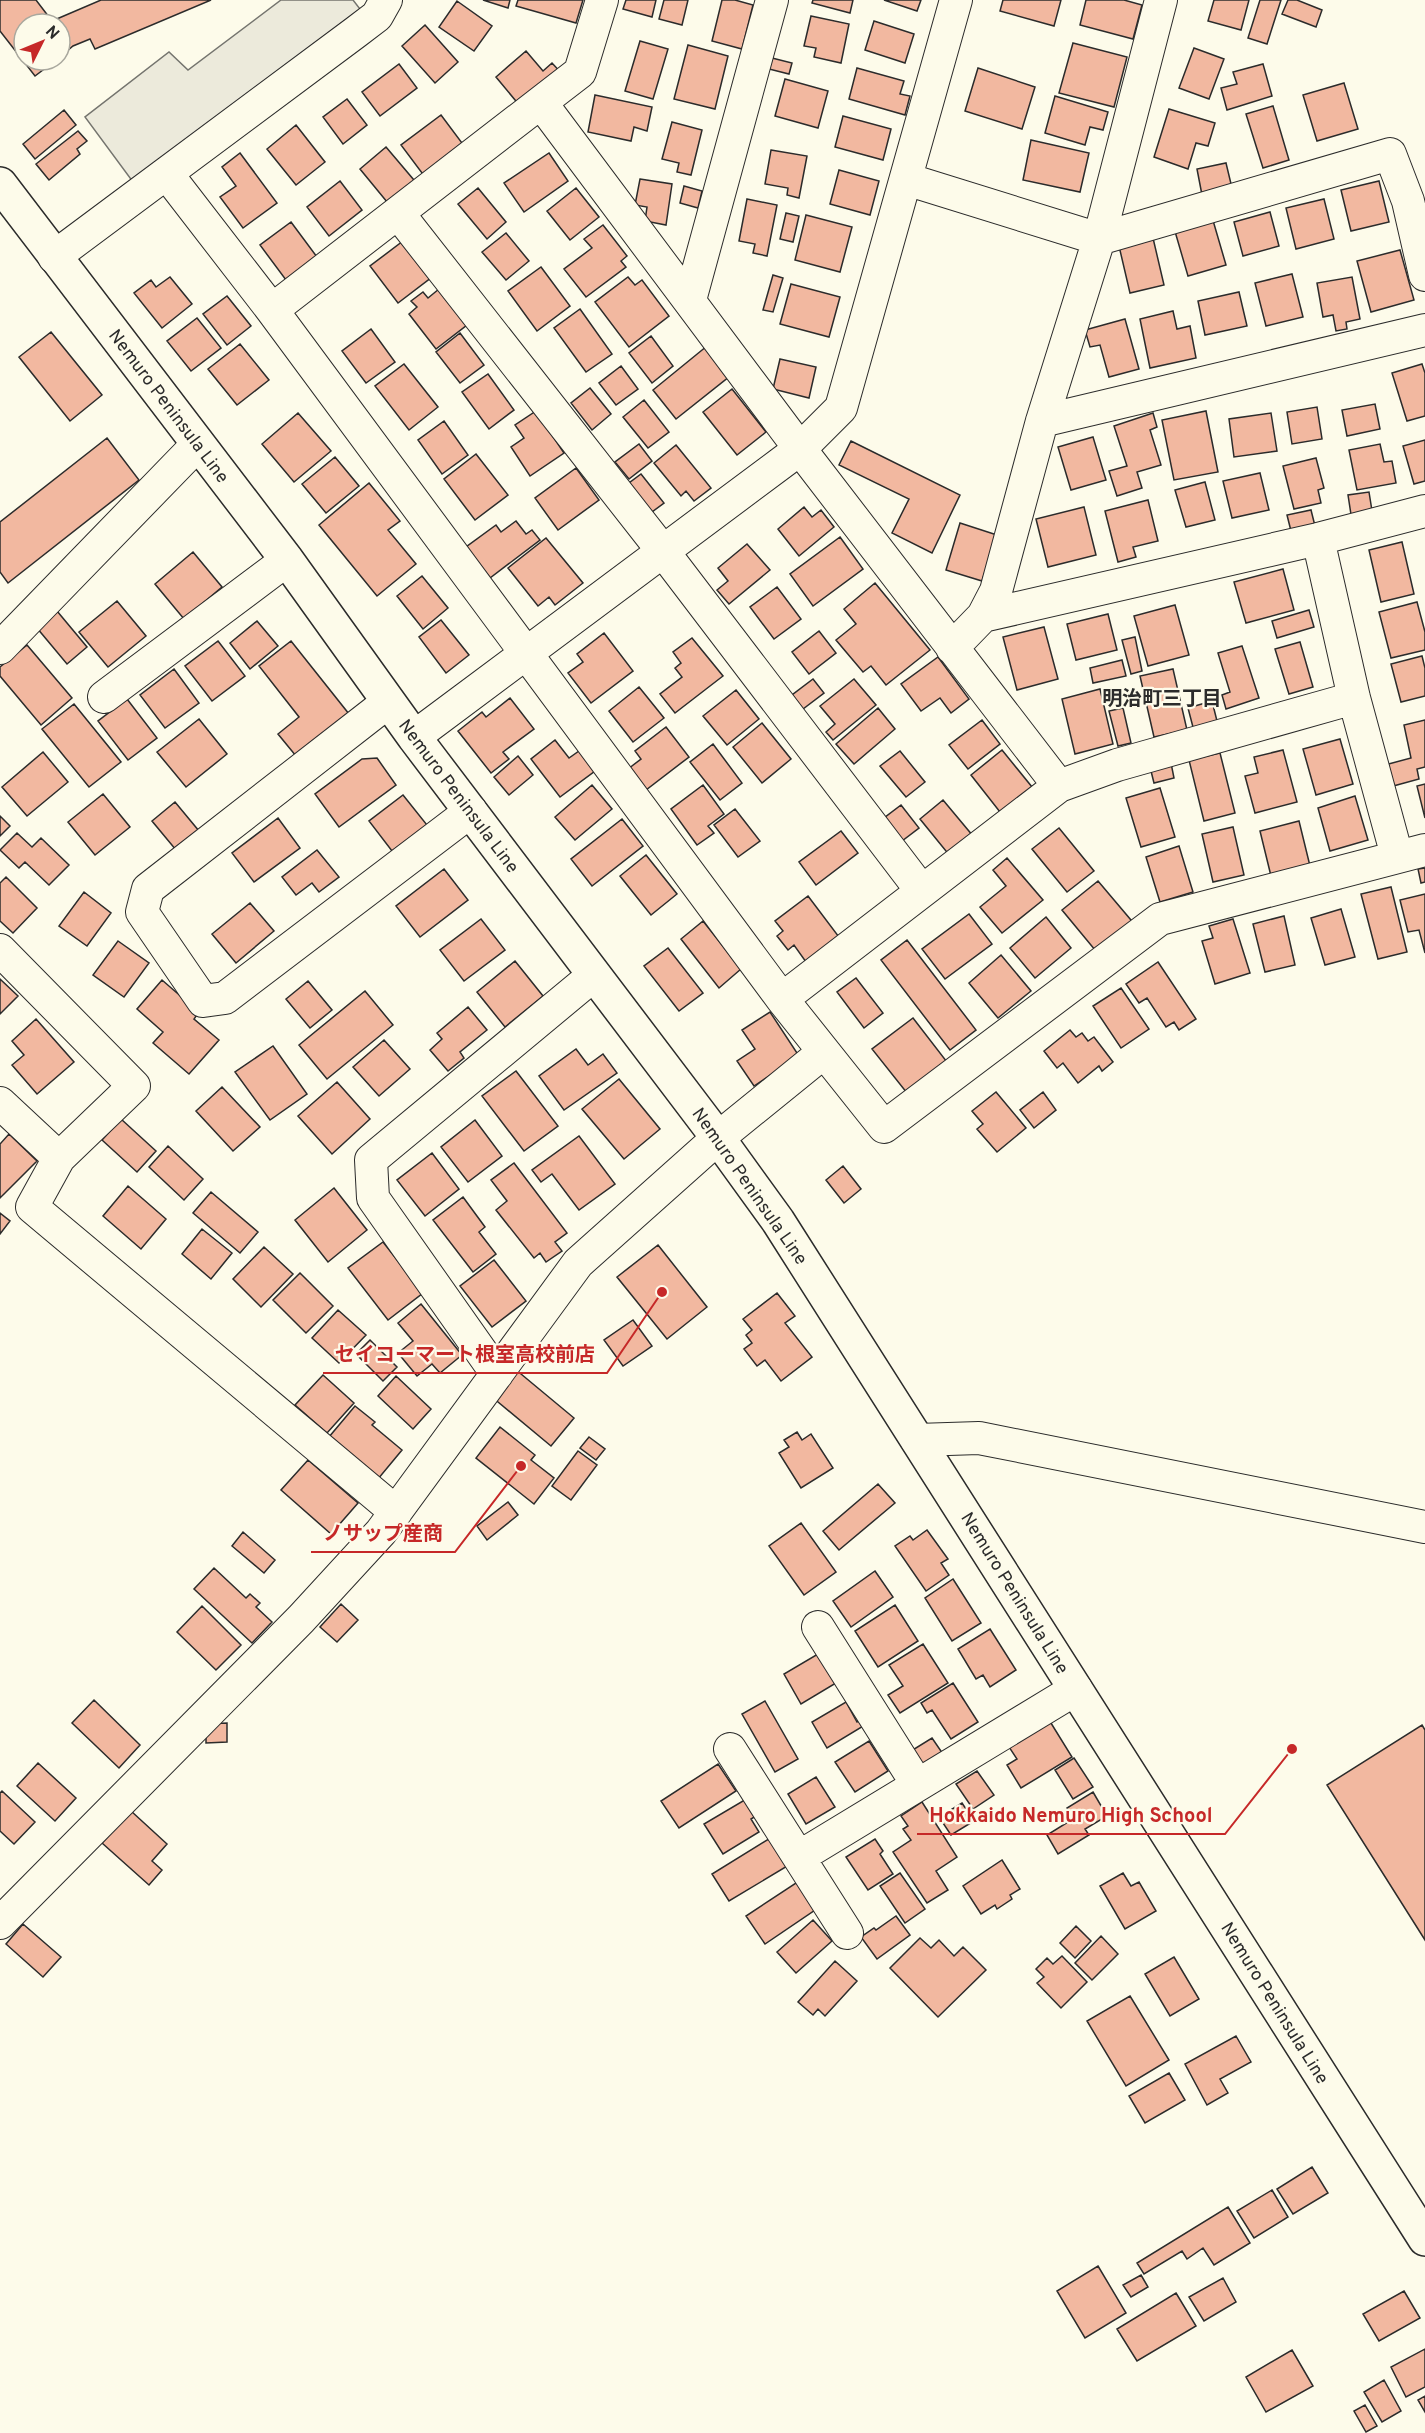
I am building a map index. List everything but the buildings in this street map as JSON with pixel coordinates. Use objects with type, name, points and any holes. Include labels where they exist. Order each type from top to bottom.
[{"type":"main road","name":"Nemuro Peninsula Line","points":[[0,184],[286,560],[414,737],[718,1138],[778,1221],[1425,2239]]},
{"type":"street","points":[[54,256],[377,16],[386,0]]},
{"type":"street","points":[[272,310],[542,104],[580,72],[602,0]]},
{"type":"street","points":[[690,300],[772,0]]},
{"type":"street","points":[[414,737],[800,449],[841,408],[956,0]]},
{"type":"street","points":[[952,648],[983,616],[996,591],[1042,421],[1099,238],[1161,0]]},
{"type":"street","points":[[542,104],[800,449],[1059,786]]},
{"type":"street","points":[[906,179],[1099,238],[1390,154],[1408,201],[1425,275]]},
{"type":"street","points":[[167,174],[272,310],[782,999],[885,1127],[1160,919],[1411,853],[1354,698],[1318,539]]},
{"type":"street","points":[[398,213],[662,550],[921,890]]},
{"type":"street","points":[[1042,421],[1425,330]]},
{"type":"street","points":[[0,648],[198,444]]},
{"type":"street","points":[[983,616],[1318,539],[1425,511]]},
{"type":"street","points":[[104,697],[286,560]]},
{"type":"street","points":[[782,999],[1059,786],[1117,765],[1354,698]]},
{"type":"street","points":[[388,702],[148,889],[142,912],[203,1001],[225,998],[471,811]]},
{"type":"street","points":[[0,950],[134,1086],[59,1158],[32,1207],[396,1512]]},
{"type":"street","points":[[497,1374],[373,1198],[371,1160],[594,975]]},
{"type":"street","points":[[0,1923],[301,1619],[381,1532],[578,1263],[718,1138],[824,1052]]},
{"type":"street","points":[[0,1103],[59,1158]]},
{"type":"street","points":[[917,1440],[979,1438],[1425,1527]]},
{"type":"street","points":[[818,1627],[917,1784]]},
{"type":"street","points":[[799,1857],[1076,1689]]},
{"type":"street","points":[[730,1749],[847,1933]]},
{"type":"shaded area","points":[[281,0],[353,0],[360,9],[133,182],[85,117],[169,52],[188,70]]},
{"type":"place","name":"セイコーマート根室高校前店","points":[[662,1292]]},
{"type":"place","name":"ノサップ産商","points":[[521,1466]]},
{"type":"place","name":"Hokkaido Nemuro High School","points":[[1292,1749]]},
{"type":"district","name":"明治町三丁目","points":[[1162,698]]}]
